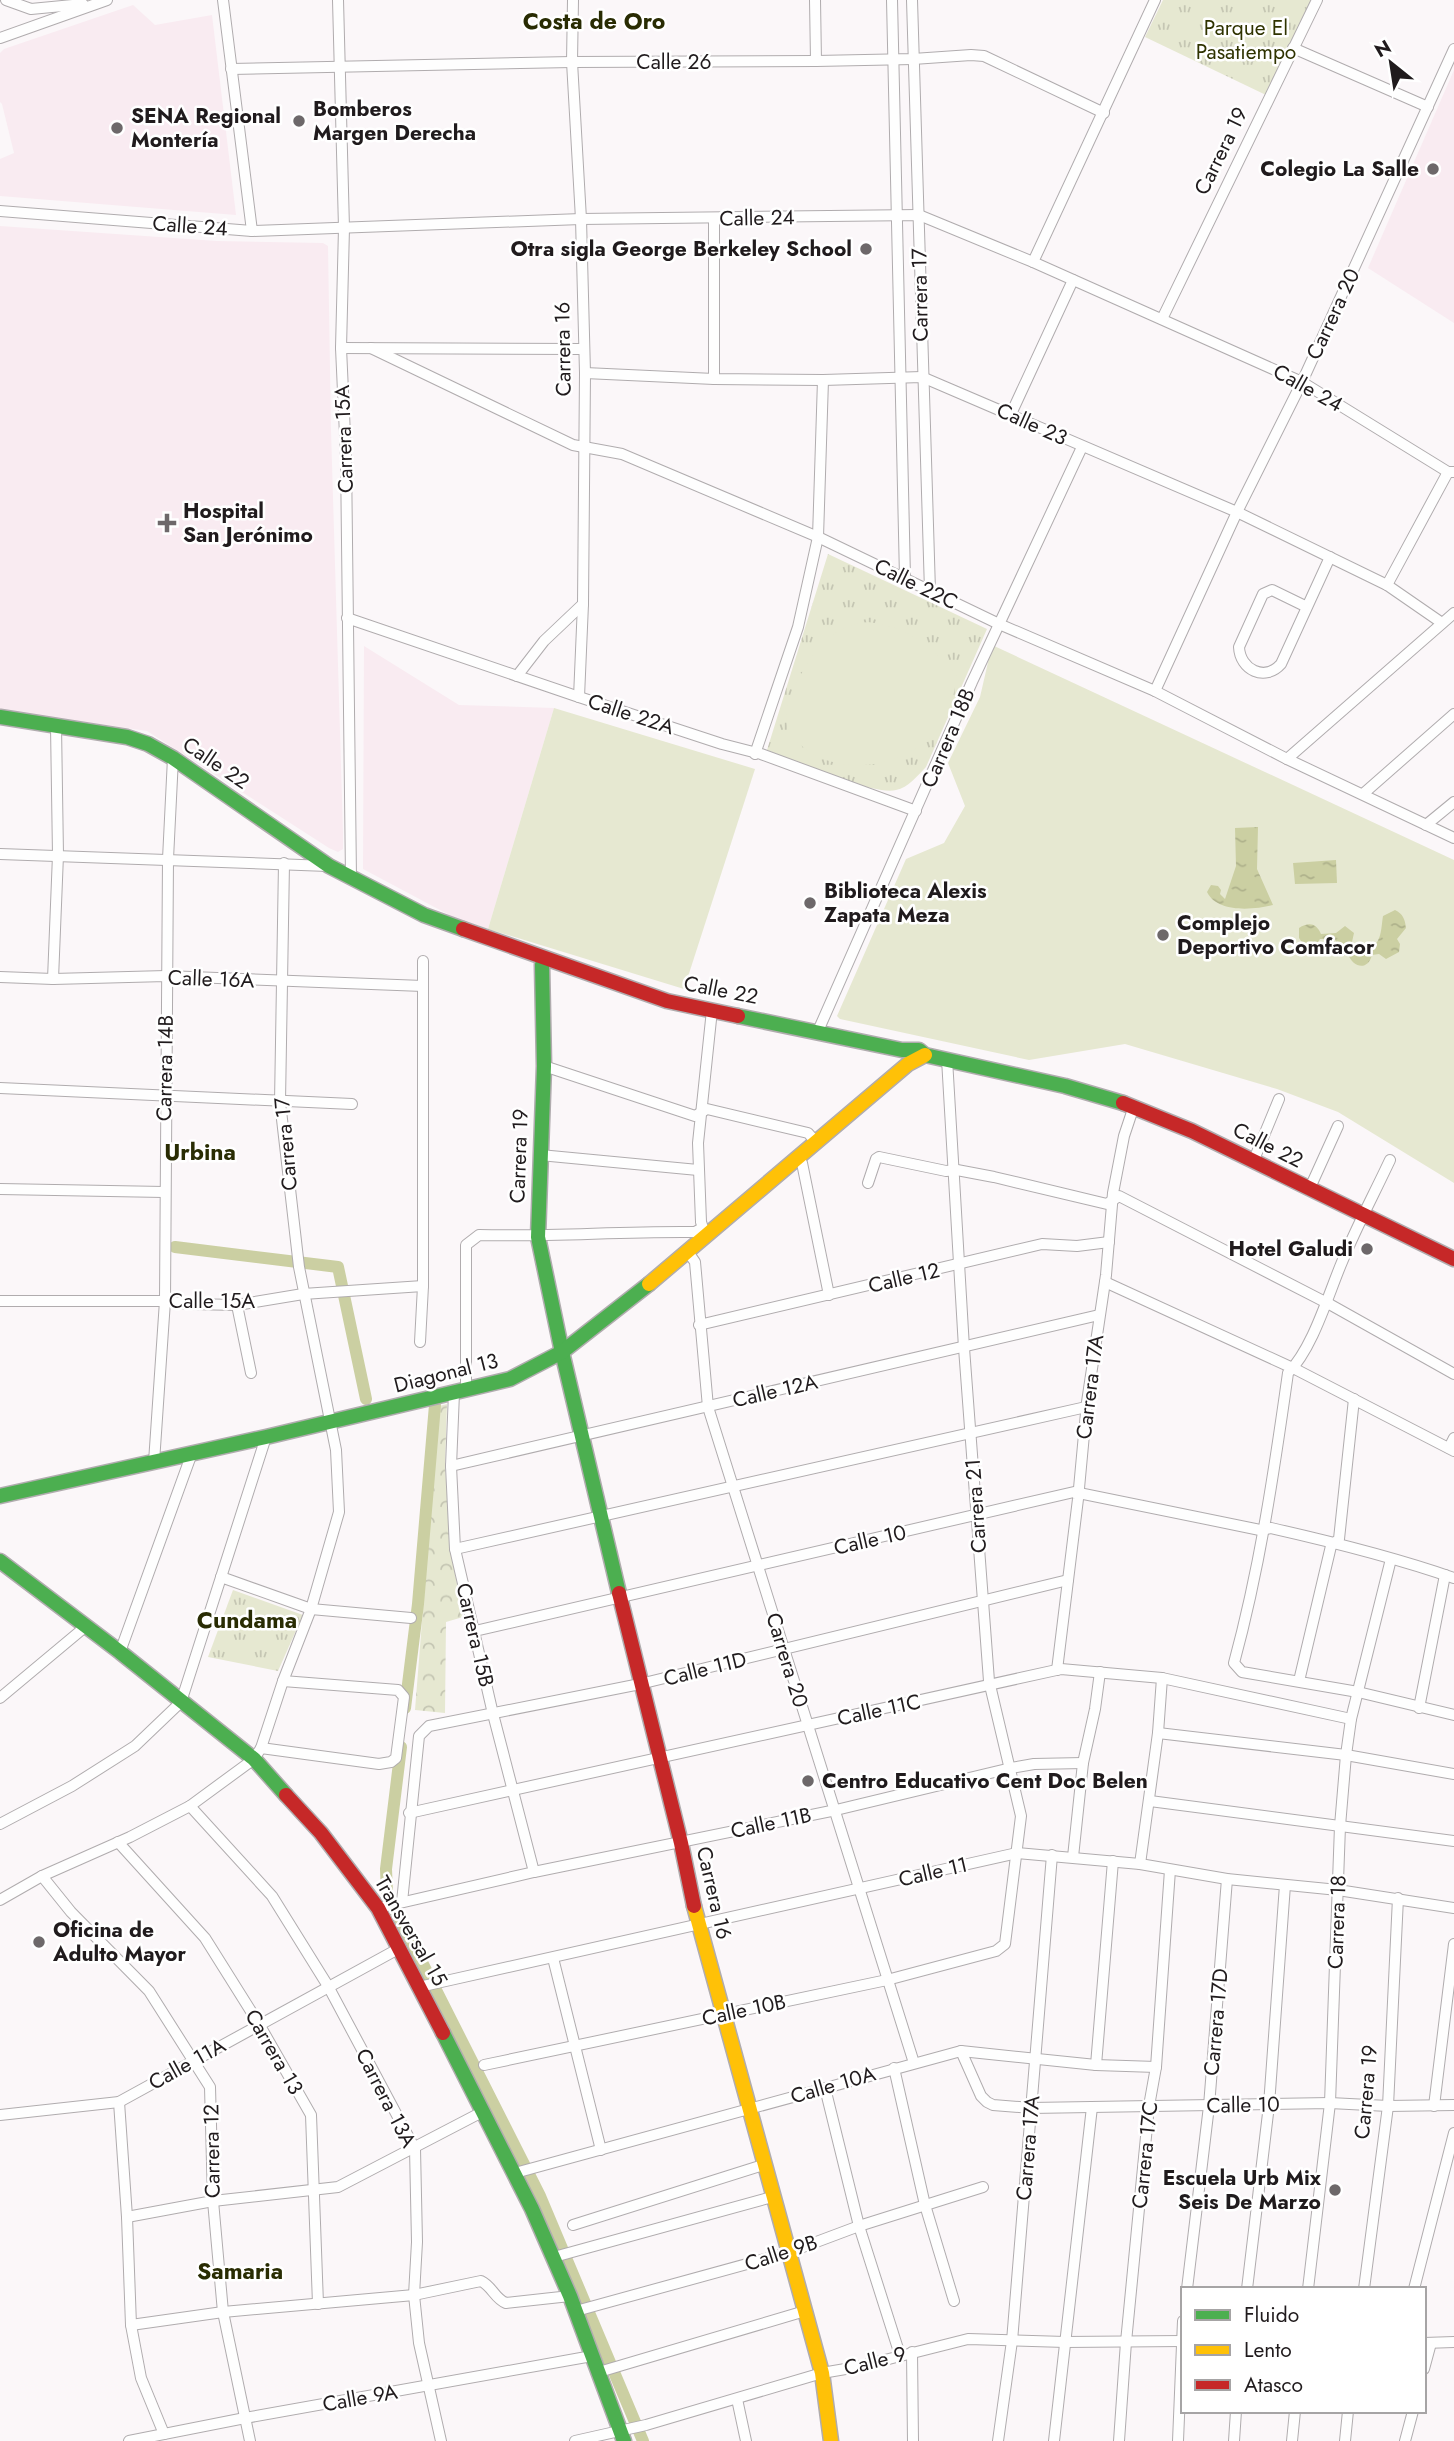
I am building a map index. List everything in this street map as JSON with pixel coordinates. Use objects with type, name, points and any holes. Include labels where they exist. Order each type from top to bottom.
[{"type":"street","points":[[6,0],[31,9],[106,0]]},
{"type":"street","points":[[0,38],[106,0]]},
{"type":"street","points":[[223,0],[251,231]]},
{"type":"street","name":"Carrera 15A","points":[[338,0],[344,228],[341,348],[346,457],[351,878]]},
{"type":"street","name":"Carrera 16","points":[[573,0],[572,62],[582,219],[585,373],[583,604],[579,697]]},
{"type":"street","points":[[815,0],[816,61]]},
{"type":"street","name":"Carrera 17","points":[[892,0],[905,578]]},
{"type":"street","name":"Carrera 17","points":[[912,0],[930,591]]},
{"type":"street","points":[[1033,262],[1155,0]]},
{"type":"street","name":"Carrera 19","points":[[1162,319],[1317,0]]},
{"type":"street","points":[[1293,48],[1428,107]]},
{"type":"street","name":"Carrera 20","points":[[1155,691],[1237,513],[1302,382],[1454,49]]},
{"type":"street","name":"Calle 26","points":[[231,69],[572,62],[816,61],[971,55],[984,56],[1104,113]]},
{"type":"street","name":"Calle 24","points":[[0,211],[251,231],[582,219],[919,215],[1033,262],[1302,382],[1451,472]]},
{"type":"street","points":[[714,219],[714,379]]},
{"type":"street","points":[[1011,414],[1073,280]]},
{"type":"street","points":[[341,348],[583,349]]},
{"type":"street","name":"Calle 22C","points":[[371,348],[573,445],[622,454],[818,537],[999,624],[1155,691],[1287,759],[1454,838]]},
{"type":"street","name":"Calle 23","points":[[585,373],[714,379],[922,377],[1237,513],[1387,585],[1443,624]]},
{"type":"street","points":[[755,754],[798,627],[818,537],[823,380]]},
{"type":"street","name":"Carrera 18B","points":[[818,1031],[999,624],[1082,447]]},
{"type":"street","points":[[1387,585],[1451,472]]},
{"type":"street","points":[[1307,607],[1272,590],[1264,594],[1239,648],[1239,655],[1244,662],[1254,671],[1267,674],[1275,671],[1281,664],[1307,607],[1329,557]]},
{"type":"street","points":[[517,676],[544,641],[583,604]]},
{"type":"street","points":[[1287,759],[1454,613]]},
{"type":"street","name":"Calle 22A","points":[[346,618],[755,754],[916,811]]},
{"type":"street","points":[[1363,794],[1454,714]]},
{"type":"street","name":"Calle 22","points":[[0,718],[127,737],[148,744],[173,758],[329,866],[425,915],[667,1001],[818,1031],[905,1057]]},
{"type":"street","points":[[53,979],[58,855],[56,726]]},
{"type":"street","name":"Carrera 14B","points":[[154,1462],[165,1301],[167,859],[173,758]]},
{"type":"street","points":[[1426,825],[1454,802]]},
{"type":"street","points":[[0,854],[329,866]]},
{"type":"street","name":"Carrera 17","points":[[258,1754],[312,1609],[339,1512],[332,1421],[303,1294],[280,1102],[284,863]]},
{"type":"street","name":"Carrera 19","points":[[544,959],[544,1066],[538,1237],[562,1352]]},
{"type":"street","points":[[420,1342],[423,1286],[423,961]]},
{"type":"street","name":"Calle 16A","points":[[0,977],[53,979],[166,976],[423,986]]},
{"type":"street","points":[[460,1392],[466,1245],[478,1234],[538,1237],[625,1231],[705,1232],[698,1170],[712,1010]]},
{"type":"street","name":"Calle 22","points":[[925,1055],[1098,1095],[1134,1106],[1192,1131],[1454,1259]]},
{"type":"street","name":"Diagonal 13","points":[[0,1496],[267,1437],[510,1379],[562,1352],[688,1252],[705,1232],[816,1142],[905,1057],[925,1055]]},
{"type":"street","name":"Carrera 21","points":[[947,1059],[958,1264],[990,1685],[1021,1816],[1006,1939],[1002,1948]]},
{"type":"street","points":[[544,1066],[695,1116],[707,1109],[808,1133],[816,1142]]},
{"type":"street","points":[[0,1088],[352,1104]]},
{"type":"street","points":[[1253,1162],[1279,1099]]},
{"type":"street","name":"Carrera 17A","points":[[1057,1670],[1086,1407],[1105,1282],[1118,1165],[1134,1106]]},
{"type":"street","points":[[1309,1189],[1338,1126]]},
{"type":"street","points":[[540,1155],[698,1170]]},
{"type":"street","points":[[868,1183],[876,1158],[879,1157],[994,1177],[1108,1204],[1119,1196],[1326,1302],[1454,1374]]},
{"type":"street","points":[[798,1158],[803,1163],[829,1295]]},
{"type":"street","points":[[1390,1160],[1342,1261],[1326,1302],[1293,1369],[1288,1373],[1265,1529],[1249,1611],[1234,1663],[1241,1672],[1358,1692],[1454,1715]]},
{"type":"street","points":[[0,1189],[164,1192]]},
{"type":"street","name":"Calle 12","points":[[699,1325],[1042,1244],[1077,1246],[1109,1242]]},
{"type":"street","name":"Carrera 20","points":[[688,1252],[695,1262],[708,1407],[914,2063]]},
{"type":"street","points":[[1105,1282],[1293,1369],[1452,1450],[1454,1438]]},
{"type":"street","name":"Calle 15A","points":[[0,1301],[165,1301],[237,1305],[303,1294],[423,1286]]},
{"type":"street","points":[[237,1305],[251,1373]]},
{"type":"street","name":"Calle 12A","points":[[451,1466],[1099,1315]]},
{"type":"street","name":"Carrera 16","points":[[562,1352],[639,1684],[681,1843],[698,1926],[822,2373],[831,2441]]},
{"type":"street","name":"Carrera 15B","points":[[460,1392],[451,1466],[455,1549],[493,1714],[534,1872]]},
{"type":"street","points":[[1298,1681],[1331,1546],[1339,1539],[1354,1399]]},
{"type":"street","points":[[455,1549],[1086,1407]]},
{"type":"street","points":[[0,1824],[72,1786],[135,1746],[181,1702],[267,1437]]},
{"type":"street","points":[[120,1652],[192,1453]]},
{"type":"street","name":"Calle 10","points":[[475,1630],[1078,1493],[1265,1529]]},
{"type":"street","points":[[1265,1529],[1271,1528],[1335,1543],[1450,1576],[1419,1708]]},
{"type":"street","name":"Carrera 18","points":[[1308,2287],[1330,2103],[1340,1826],[1346,1755],[1351,1719],[1391,1559]]},
{"type":"street","name":"Transversal 15","points":[[0,1561],[181,1702],[258,1754],[321,1833],[390,1905],[398,1949],[423,1985],[484,2111],[522,2171],[561,2255],[570,2296],[583,2309],[592,2356],[603,2371],[624,2434]]},
{"type":"street","points":[[221,1577],[312,1609],[411,1618]]},
{"type":"street","name":"Calle 11D","points":[[410,1813],[419,1736],[429,1726],[639,1684],[1068,1580]]},
{"type":"street","points":[[0,1698],[85,1627]]},
{"type":"street","name":"Calle 11C","points":[[410,1813],[1057,1670],[1162,1678],[1351,1719]]},
{"type":"street","points":[[1073,1857],[1083,1763],[1100,1672]]},
{"type":"street","points":[[1140,1864],[1150,1801],[1162,1678]]},
{"type":"street","points":[[0,1900],[41,1876],[190,1806],[258,1754],[379,1764],[391,1762],[396,1758],[404,1697],[398,1690],[283,1681]]},
{"type":"street","points":[[1158,1733],[1346,1755],[1454,1774]]},
{"type":"street","name":"Calle 11B","points":[[390,1905],[534,1872],[836,1810],[1011,1768],[1034,1764],[1083,1763]]},
{"type":"street","points":[[1150,1801],[1454,1841]]},
{"type":"street","name":"Carrera 13A","points":[[190,1806],[272,1896],[328,1986],[415,2149],[417,2242],[414,2295],[419,2343],[441,2441]]},
{"type":"street","points":[[390,1905],[410,1813]]},
{"type":"street","name":"Carrera 13","points":[[118,1842],[205,1938],[260,2024],[311,2115],[318,2304]]},
{"type":"street","name":"Calle 11","points":[[423,1985],[1017,1853],[1140,1864],[1227,1879],[1398,1898],[1454,1909]]},
{"type":"street","name":"Carrera 17A","points":[[998,2441],[1012,2341],[1052,1855]]},
{"type":"street","points":[[1096,2065],[1113,1861]]},
{"type":"street","name":"Carrera 17C","points":[[1119,2441],[1149,2106],[1156,2067],[1170,1870]]},
{"type":"street","name":"Carrera 12","points":[[41,1876],[71,1913],[149,1991],[210,2087],[213,2201],[223,2312],[250,2441]]},
{"type":"street","name":"Carrera 17D","points":[[1187,2287],[1209,2106],[1227,1879]]},
{"type":"street","points":[[1247,2287],[1269,2105],[1285,1885]]},
{"type":"street","name":"Carrera 19","points":[[1364,2287],[1388,2106],[1398,1898]]},
{"type":"street","points":[[1434,2106],[1454,1944]]},
{"type":"street","name":"Calle 10B","points":[[484,2066],[887,1980],[1002,1948]]},
{"type":"street","name":"Calle 11A","points":[[0,2115],[119,2102],[398,1949]]},
{"type":"street","points":[[553,1958],[601,2150]]},
{"type":"street","name":"Calle 10","points":[[961,2051],[981,2096],[993,2105],[1031,2108],[1330,2103],[1454,2105]]},
{"type":"street","name":"Calle 10A","points":[[522,2171],[961,2051],[1096,2065],[1156,2067]]},
{"type":"street","points":[[894,2068],[925,2205],[954,2301]]},
{"type":"street","points":[[825,2088],[859,2226],[900,2356]]},
{"type":"street","points":[[119,2102],[131,2325],[141,2378],[164,2434]]},
{"type":"street","points":[[1054,2441],[1093,2107]]},
{"type":"street","points":[[127,2217],[213,2201],[338,2188],[484,2111]]},
{"type":"street","points":[[1415,2287],[1454,2133]]},
{"type":"street","points":[[573,2225],[763,2165]]},
{"type":"street","name":"Calle 9B","points":[[583,2309],[788,2253],[859,2226],[983,2187]]},
{"type":"street","points":[[561,2255],[772,2197]]},
{"type":"street","points":[[131,2325],[223,2312],[414,2295],[481,2281],[486,2283],[500,2301],[506,2303],[570,2296]]},
{"type":"street","points":[[603,2371],[805,2311]]},
{"type":"street","name":"Calle 9","points":[[575,2441],[624,2434],[646,2425],[822,2373],[968,2339],[1181,2341]]},
{"type":"street","points":[[1428,2343],[1454,2342]]},
{"type":"street","points":[[912,2352],[913,2441]]},
{"type":"street","name":"Calle 9A","points":[[129,2441],[592,2356]]},
{"type":"street","points":[[1178,2441],[1181,2366]]},
{"type":"street","points":[[737,2399],[746,2441]]},
{"type":"street","points":[[1234,2441],[1236,2413]]},
{"type":"street","points":[[1292,2441],[1295,2413]]},
{"type":"street","points":[[1345,2441],[1348,2413]]},
{"type":"street","points":[[1405,2441],[1412,2413]]},
{"type":"shaded area","name":"SENA Regional Montería","points":[[133,5],[155,25],[212,15],[236,215],[0,196],[0,159],[14,153],[0,102],[0,53],[4,49]]},
{"type":"shaded area","name":"Colegio La Salle","points":[[1454,70],[1454,323],[1368,268]]},
{"type":"shaded area","name":"Hospital San Jerónimo","points":[[0,226],[217,241],[323,243],[328,246],[343,833],[343,849],[338,852],[147,731],[0,710]]},
{"type":"shaded area","points":[[364,646],[459,705],[554,708],[488,929],[455,918],[363,869]]},
{"type":"green space","name":"Parque El Pasatiempo","points":[[1163,0],[1312,0],[1266,95],[1145,37]]},
{"type":"green space","points":[[828,554],[987,629],[926,767],[900,789],[885,790],[852,783],[767,750]]},
{"type":"green space","points":[[868,622],[907,633],[938,655],[957,676],[952,702],[935,733],[904,755],[886,762],[866,765],[828,761],[811,753],[790,734],[786,718],[788,702],[811,657],[824,642],[839,631]]},
{"type":"green space","name":"Complejo Deportivo Comfacor","points":[[992,645],[1454,860],[1454,1183],[1338,1112],[1277,1089],[1125,1044],[1029,1060],[840,1019],[837,1016],[906,859],[944,843],[965,806],[948,763],[980,697]]},
{"type":"green space","points":[[554,708],[755,769],[684,989],[488,929]]},
{"type":"green space","points":[[447,1404],[445,1466],[451,1551],[463,1617],[446,1622],[445,1713],[415,1710],[439,1406]]},
{"type":"green space","points":[[233,1590],[303,1615],[278,1671],[208,1657]]},
{"type":"water","points":[[1258,827],[1257,869],[1273,905],[1246,909],[1219,904],[1207,892],[1211,885],[1218,886],[1225,899],[1236,866],[1235,828]]},
{"type":"water","points":[[1336,860],[1337,883],[1295,884],[1293,863]]},
{"type":"water","points":[[1395,910],[1403,917],[1406,928],[1397,939],[1400,944],[1399,952],[1386,959],[1379,954],[1372,955],[1367,964],[1360,966],[1350,959],[1348,954],[1351,949],[1335,939],[1320,939],[1314,945],[1305,947],[1299,938],[1299,928],[1306,925],[1314,926],[1321,934],[1336,933],[1345,926],[1354,933],[1353,945],[1366,943],[1369,948],[1379,939],[1383,916]]},
{"type":"waterway","points":[[175,1247],[338,1267],[366,1399]]},
{"type":"waterway","points":[[405,1708],[418,1604],[435,1405]]},
{"type":"waterway","points":[[401,1747],[386,1869],[387,1893],[540,2196],[643,2441]]},
{"type":"traffic: fast","points":[[0,717],[127,737],[148,744],[173,758],[329,866],[424,915],[463,929]]},
{"type":"traffic: fast","points":[[544,959],[544,1066],[538,1237],[562,1352],[619,1593]]},
{"type":"traffic: fast","points":[[738,1016],[902,1050],[919,1050],[925,1055],[1065,1086],[1123,1103]]},
{"type":"traffic: fast","points":[[0,1496],[510,1379],[562,1352],[649,1284]]},
{"type":"traffic: fast","points":[[0,1561],[254,1759],[286,1795]]},
{"type":"traffic: fast","points":[[443,2033],[532,2209],[570,2296],[624,2441]]},
{"type":"traffic: slow","points":[[649,1284],[908,1064],[925,1055]]},
{"type":"traffic: slow","points":[[694,1906],[822,2373],[831,2441]]},
{"type":"traffic: jam","points":[[463,929],[667,1001],[738,1016]]},
{"type":"traffic: jam","points":[[1123,1103],[1192,1131],[1454,1259]]},
{"type":"traffic: jam","points":[[619,1593],[694,1906]]},
{"type":"traffic: jam","points":[[286,1795],[321,1833],[378,1908],[443,2033]]},
{"type":"place","name":"Bomberos Margen Derecha","points":[[299,121]]},
{"type":"place","name":"SENA Regional Montería","points":[[117,128]]},
{"type":"place","name":"Colegio La Salle","points":[[1433,169]]},
{"type":"place","name":"Otra sigla George Berkeley School","points":[[866,249]]},
{"type":"place","name":"Hospital San Jerónimo","points":[[167,523]]},
{"type":"place","name":"Biblioteca Alexis Zapata Meza","points":[[810,903]]},
{"type":"place","name":"Complejo Deportivo Comfacor","points":[[1163,935]]},
{"type":"place","name":"Hotel Galudi","points":[[1367,1249]]},
{"type":"place","name":"Centro Educativo Cent Doc Belen","points":[[808,1781]]},
{"type":"place","name":"Oficina de Adulto Mayor","points":[[39,1942]]},
{"type":"place","name":"Escuela Urb Mix Seis De Marzo","points":[[1335,2190]]},
{"type":"district","name":"Costa de Oro","points":[[594,21]]},
{"type":"district","name":"Urbina","points":[[200,1152]]},
{"type":"district","name":"Cundama","points":[[247,1620]]},
{"type":"district","name":"Samaria","points":[[240,2271]]}]
